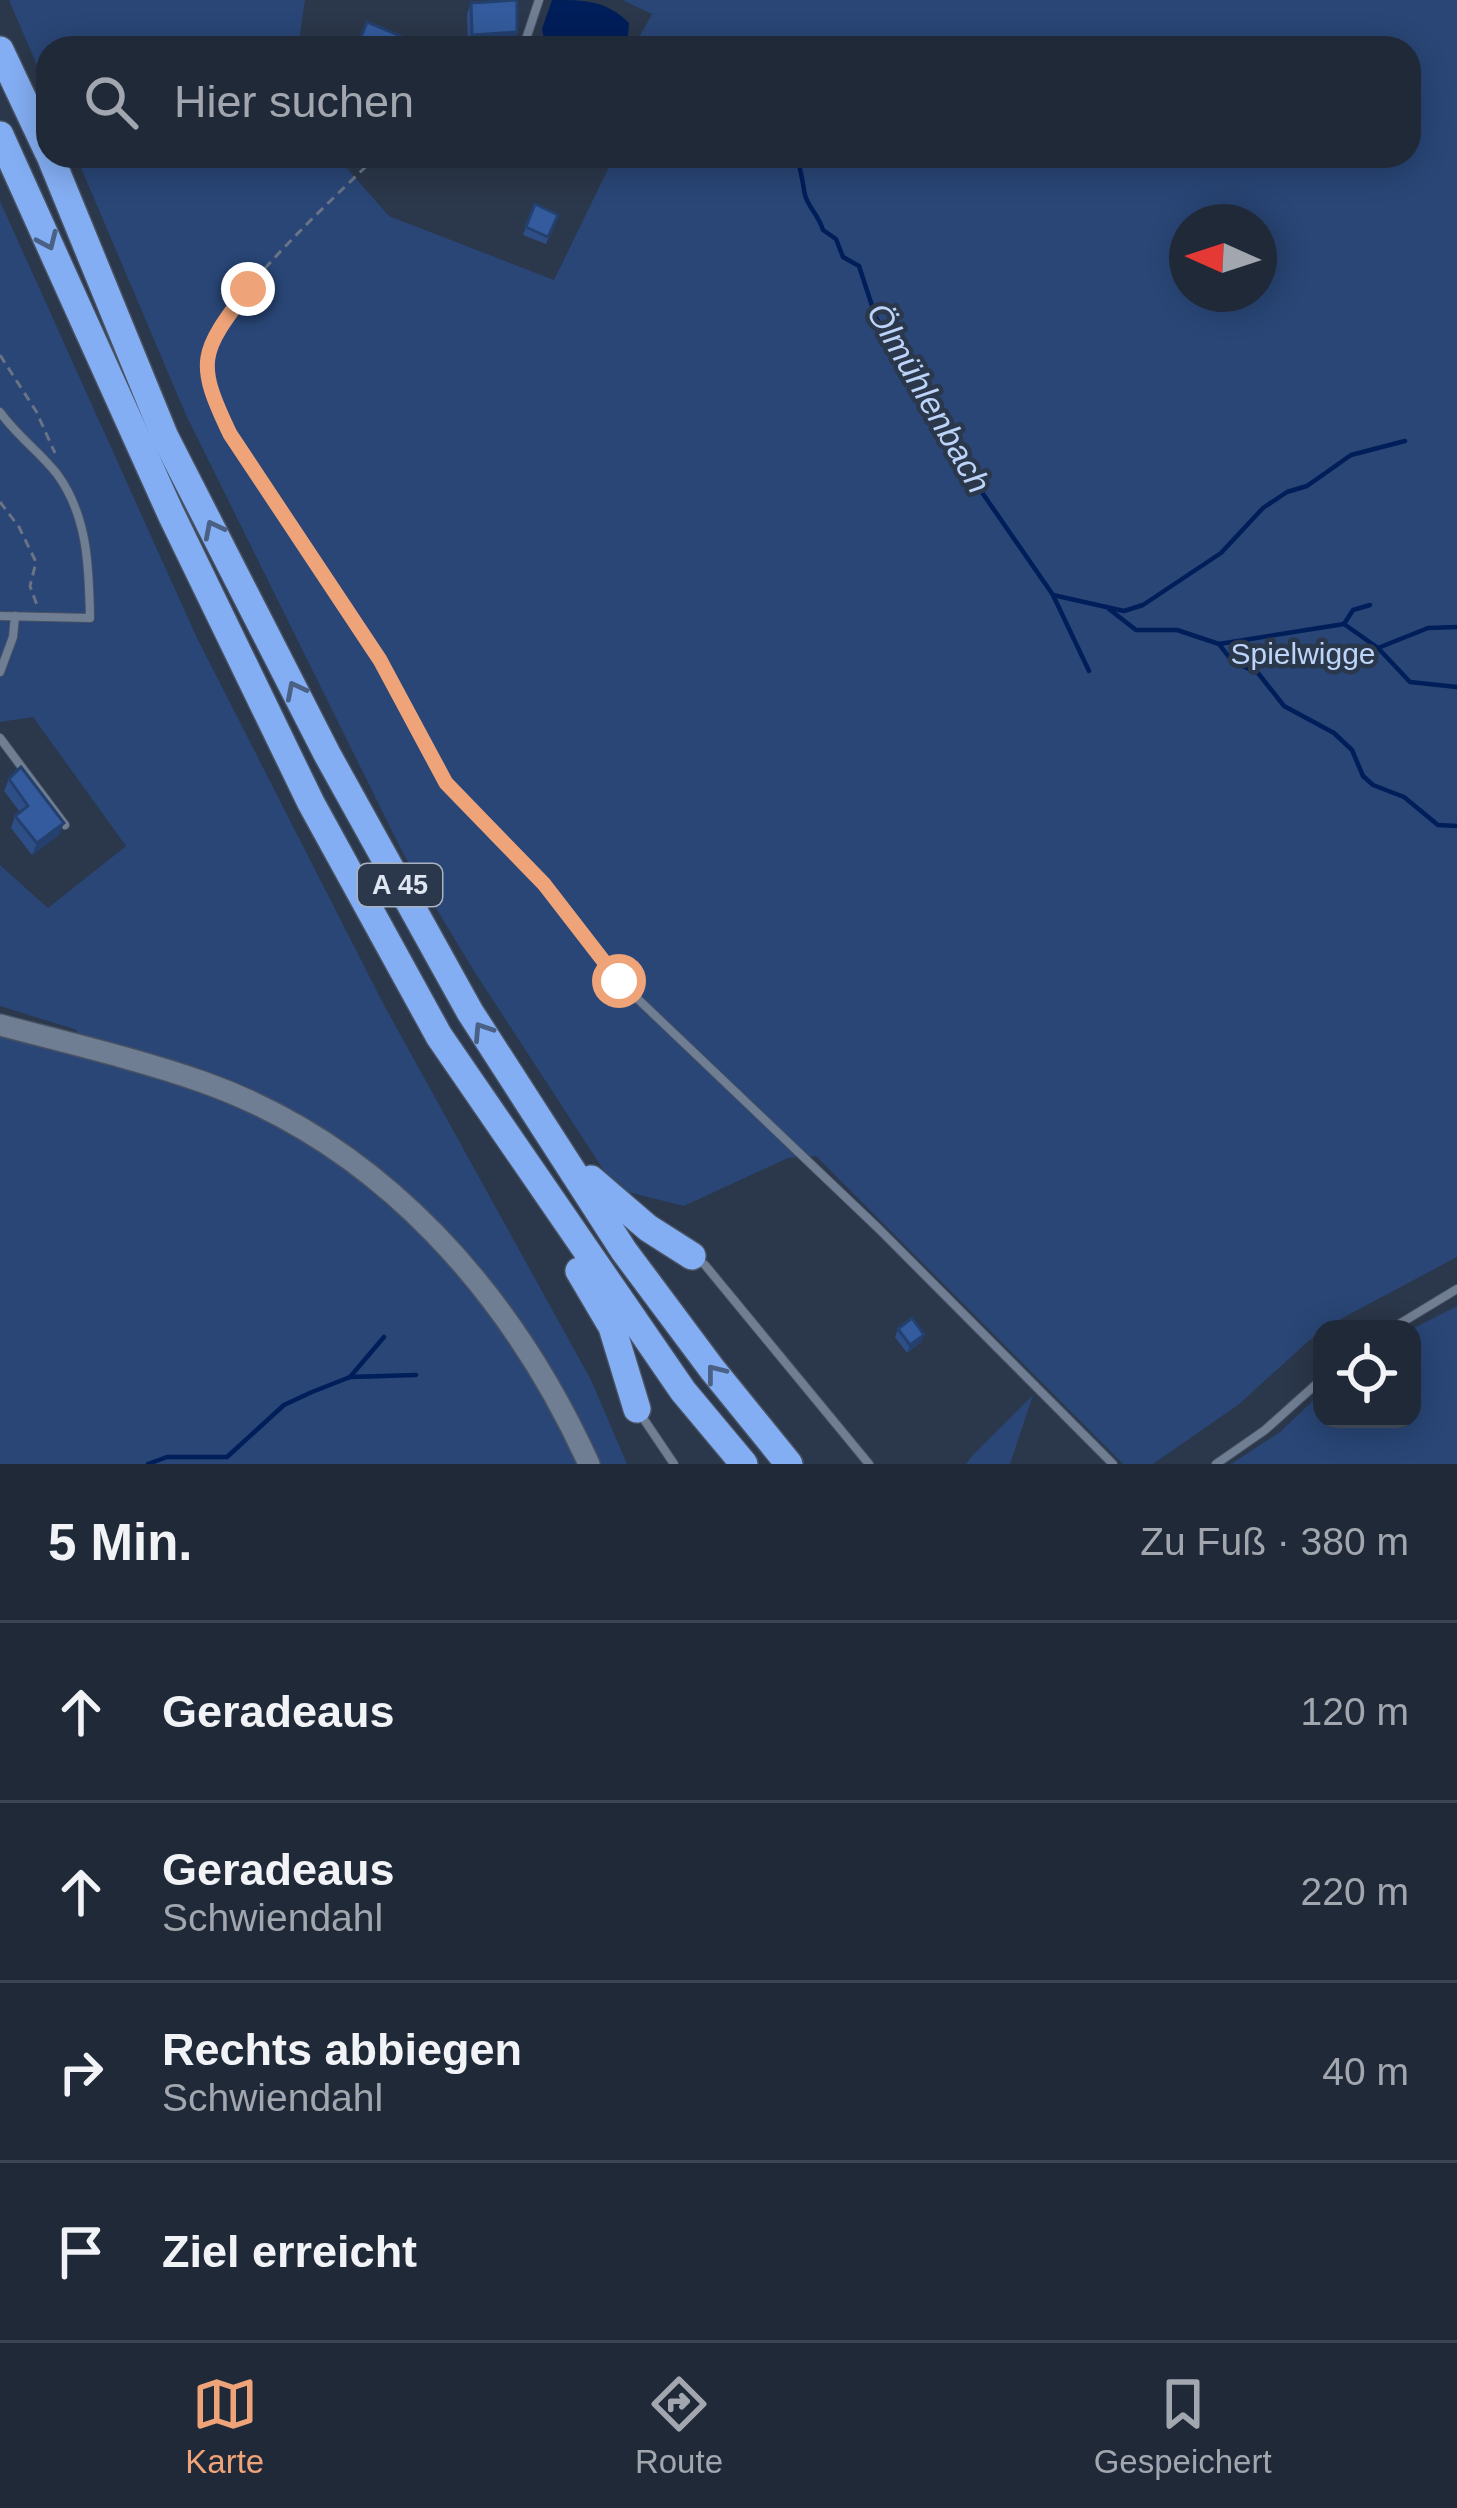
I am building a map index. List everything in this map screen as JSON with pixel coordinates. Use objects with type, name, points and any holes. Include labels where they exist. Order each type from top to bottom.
[{"type":"highway","name":"A 45","points":[[0,50],[36,126]]},
{"type":"highway","name":"A 45","points":[[0,135],[171,514],[311,803],[440,1036],[683,1391],[744,1464]]},
{"type":"highway","name":"A 45","points":[[55,168],[165,436],[327,754],[470,1012],[624,1251],[789,1464]]},
{"type":"highway","points":[[545,1130],[599,1188],[647,1228],[692,1256]]},
{"type":"highway","points":[[554,1207],[568,1253],[612,1327],[637,1409]]},
{"type":"main road","points":[[0,1025],[206,1083],[284,1119],[346,1157],[401,1199],[496,1302],[540,1367],[589,1464]]},
{"type":"lane","points":[[527,36],[539,0]]},
{"type":"lane","points":[[0,412],[56,473],[73,506],[89,554],[90,618],[0,616]]},
{"type":"lane","points":[[0,672],[15,616]]},
{"type":"lane","points":[[0,738],[65,825]]},
{"type":"lane","points":[[446,783],[544,884],[619,981],[863,1213],[1113,1464]]},
{"type":"lane","points":[[692,1256],[705,1264],[868,1464]]},
{"type":"lane","points":[[1406,1320],[1457,1289]]},
{"type":"lane","points":[[1216,1464],[1265,1430],[1313,1387]]},
{"type":"lane","points":[[637,1409],[674,1464]]},
{"type":"path","points":[[365,168],[248,289],[221,325],[204,364],[210,394],[230,434],[380,660],[446,783]]},
{"type":"path","points":[[0,356],[36,411],[58,459]]},
{"type":"path","points":[[0,502],[19,526],[36,562],[30,586],[41,616]]},
{"type":"green space","points":[[9,0],[305,0],[300,36],[36,36],[36,63]]},
{"type":"green space","name":"Spielwigge","points":[[622,0],[1457,0],[1457,1257],[1339,1320],[1313,1320],[1313,1337],[1238,1405],[1153,1464],[1123,1464],[816,1156],[788,1158],[684,1206],[616,1189],[404,855],[186,415],[81,168],[347,168],[389,216],[554,280],[609,168],[1421,168],[1421,36],[640,36],[652,14]]},
{"type":"green space","points":[[0,201],[197,638],[384,1005],[591,1380],[627,1464],[0,1464],[0,1019],[76,1039],[77,1030],[0,1006],[0,865],[48,908],[126,846],[33,717],[0,722]]},
{"type":"green space","points":[[1457,1306],[1457,1464],[1231,1464],[1280,1432],[1313,1401],[1313,1428],[1421,1428],[1421,1324]]},
{"type":"green space","points":[[1033,1395],[1010,1464],[966,1464],[972,1456]]},
{"type":"shaded area","points":[[552,0],[603,6],[629,23],[628,36],[543,36]]},
{"type":"building","points":[[517,0],[517,32],[472,35],[471,3]]},
{"type":"building","points":[[367,22],[401,36],[362,36]]},
{"type":"building","points":[[535,204],[558,215],[548,237],[526,227]]},
{"type":"building","points":[[21,767],[64,823],[37,843],[15,816],[28,806],[9,779]]},
{"type":"building","points":[[912,1318],[924,1335],[910,1345],[898,1329]]},
{"type":"waterway","name":"Ölmühlenbach","points":[[799,168],[806,199],[823,230],[836,239],[843,257],[859,266],[876,318],[947,421],[981,491],[1053,595],[1124,611],[1143,605],[1221,553],[1263,508],[1287,492],[1307,486],[1351,455],[1405,441]]},
{"type":"waterway","points":[[1053,595],[1089,671]]},
{"type":"waterway","points":[[1344,624],[1353,610],[1370,605]]},
{"type":"waterway","points":[[1109,609],[1136,630],[1177,630],[1219,644],[1232,661],[1258,673],[1284,706],[1334,733],[1352,750],[1363,776],[1373,785],[1404,797],[1438,825],[1457,826]]},
{"type":"waterway","points":[[1219,644],[1344,624],[1378,648],[1410,682],[1457,687]]},
{"type":"waterway","points":[[1378,648],[1428,628],[1457,627]]},
{"type":"waterway","points":[[350,1377],[384,1337]]},
{"type":"waterway","points":[[148,1464],[167,1457],[227,1457],[284,1405],[350,1377],[416,1375]]},
{"type":"route","points":[[248,289],[221,325],[204,364],[210,394],[230,434],[380,660],[446,783],[544,884],[619,981]]}]
